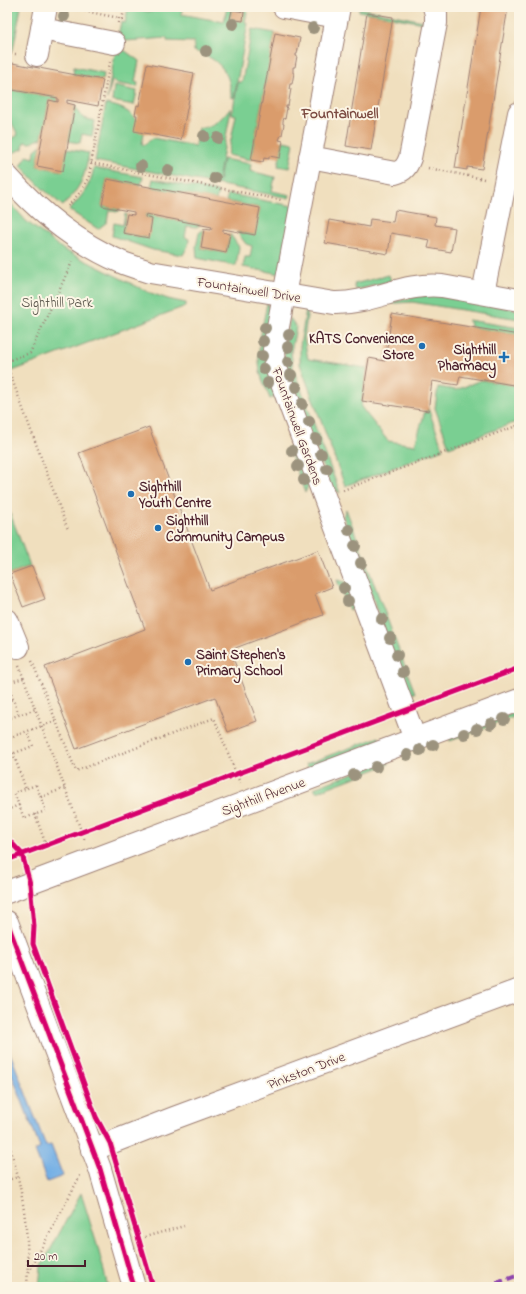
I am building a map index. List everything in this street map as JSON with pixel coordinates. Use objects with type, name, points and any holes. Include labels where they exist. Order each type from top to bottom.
[{"type":"street","points":[[37,55],[42,29],[57,7]]},
{"type":"street","points":[[284,7],[338,12]]},
{"type":"street","points":[[310,157],[395,173],[400,172],[408,164],[436,23],[434,7]]},
{"type":"street","name":"Fountainwell Gardens","points":[[338,12],[276,337],[274,350],[275,365],[415,739]]},
{"type":"street","points":[[42,29],[114,43]]},
{"type":"street","points":[[484,293],[509,190],[519,113]]},
{"type":"street","name":"Fountainwell Drive","points":[[7,176],[29,200],[54,222],[82,241],[122,263],[150,272],[334,303],[357,302],[408,288],[430,285],[519,300]]},
{"type":"street","points":[[7,620],[16,648]]},
{"type":"street","name":"Sighthill Avenue","points":[[7,892],[519,700]]},
{"type":"street","points":[[7,922],[96,1159],[134,1287]]},
{"type":"street","name":"Pinkston Drive","points":[[96,1159],[174,1118],[519,990]]},
{"type":"path","points":[[57,7],[119,18]]},
{"type":"path","points":[[141,7],[150,7]]},
{"type":"path","points":[[54,222],[82,190],[89,176],[114,43]]},
{"type":"path","points":[[91,163],[278,199]]},
{"type":"path","points":[[408,164],[484,179],[482,192],[509,190]]},
{"type":"path","points":[[7,361],[30,353],[82,241]]},
{"type":"path","points":[[7,366],[68,530]]},
{"type":"path","points":[[324,498],[519,425]]},
{"type":"path","points":[[16,648],[24,678],[92,860]]},
{"type":"path","points":[[16,648],[56,721],[74,770],[76,771],[214,718],[247,802]]},
{"type":"path","points":[[19,715],[7,683],[24,678]]},
{"type":"path","points":[[7,701],[13,699]]},
{"type":"path","points":[[7,719],[36,709]]},
{"type":"path","points":[[7,741],[11,737],[56,721]]},
{"type":"path","points":[[7,756],[33,746],[27,731]]},
{"type":"path","points":[[13,753],[26,789]]},
{"type":"path","points":[[229,776],[244,771]]},
{"type":"path","points":[[36,786],[46,811],[24,818],[14,793],[26,789],[36,786]]},
{"type":"path","points":[[41,797],[65,788]]},
{"type":"path","points":[[7,810],[19,806]]},
{"type":"path","points":[[35,814],[46,846]]},
{"type":"path","points":[[74,835],[89,829]]},
{"type":"path","points":[[40,848],[53,843]]},
{"type":"path","points":[[7,1138],[13,1156],[23,1200],[28,1254],[27,1287]]},
{"type":"path","points":[[27,1275],[80,1176],[96,1159]]},
{"type":"path","points":[[7,1180],[18,1177]]},
{"type":"path","points":[[138,1239],[184,1226]]},
{"type":"path","points":[[136,1232],[140,1246]]},
{"type":"path","points":[[27,1283],[31,1287]]},
{"type":"green space","points":[[7,7],[21,7],[13,50],[7,49]]},
{"type":"green space","points":[[153,7],[183,7],[181,14],[224,22],[227,7],[232,7],[230,19],[242,21],[245,7],[248,7],[245,22],[248,23],[234,98],[231,97],[229,80],[222,67],[210,58],[194,51],[194,42],[167,41],[167,38],[126,41],[117,40],[121,22],[125,23],[128,8],[152,12]]},
{"type":"green space","points":[[359,8],[428,22],[428,24],[359,11]]},
{"type":"green space","points":[[252,29],[275,33],[251,160],[228,155],[236,115],[232,114],[238,82],[242,82]]},
{"type":"green space","points":[[116,48],[124,50],[139,61],[135,82],[138,83],[137,87],[115,83],[115,81],[112,81],[107,99]]},
{"type":"green space","points":[[74,67],[104,73],[103,80],[73,74]]},
{"type":"green space","points":[[114,86],[137,91],[134,105],[112,101]]},
{"type":"green space","points":[[7,89],[58,98],[58,102],[49,100],[42,138],[31,143],[24,142],[23,149],[12,153],[7,142],[18,135],[7,114]]},
{"type":"green space","points":[[106,104],[125,110],[137,121],[144,133],[142,144],[145,145],[153,138],[195,146],[199,128],[216,122],[229,109],[231,109],[218,181],[223,159],[251,164],[250,171],[275,177],[272,191],[290,195],[289,198],[95,161]]},
{"type":"green space","points":[[75,106],[83,118],[95,121],[92,136],[82,134],[80,143],[68,141]]},
{"type":"green space","points":[[283,141],[294,143],[289,168],[278,166]]},
{"type":"green space","points":[[41,145],[37,166],[62,171],[67,149],[89,153],[81,182],[63,206],[42,188],[21,166],[27,156],[34,158],[35,150]]},
{"type":"green space","points":[[94,168],[143,177],[141,185],[107,179],[102,206],[121,210],[116,212],[109,210],[107,222],[98,229],[69,210],[85,191]]},
{"type":"green space","points":[[153,179],[218,192],[216,200],[151,187]]},
{"type":"green space","points":[[228,194],[293,206],[280,274],[243,267],[245,257],[250,257],[252,246],[246,244],[237,232],[254,235],[260,208],[226,201]]},
{"type":"green space","name":"Sighthill Park","points":[[7,199],[26,221],[64,250],[148,292],[186,303],[186,306],[7,373]]},
{"type":"green space","points":[[125,214],[127,214],[123,233],[148,238],[152,219],[145,217],[146,214],[200,225],[196,227],[187,226],[185,237],[189,239],[188,246],[183,255],[153,250],[112,236],[114,223],[123,225]]},
{"type":"green space","points":[[204,229],[201,248],[226,253],[230,234],[239,247],[236,266],[197,258],[196,247],[199,233]]},
{"type":"green space","points":[[389,275],[391,281],[356,290],[354,284]]},
{"type":"green space","points":[[434,295],[519,310],[519,319],[412,302],[383,304],[419,296]]},
{"type":"green space","points":[[267,303],[270,309],[276,396],[270,399],[260,372],[259,363],[260,338]]},
{"type":"green space","points":[[306,309],[308,309],[304,338],[308,359],[367,368],[361,407],[388,441],[415,445],[425,411],[428,411],[428,408],[443,449],[345,486],[300,364],[300,346]]},
{"type":"green space","points":[[290,318],[296,327],[291,352],[293,368],[340,493],[331,488],[286,369],[284,350]]},
{"type":"green space","points":[[468,320],[519,328],[519,335],[470,327],[471,323],[468,322]]},
{"type":"green space","points":[[481,380],[519,386],[519,421],[449,447],[435,408],[438,387],[456,390]]},
{"type":"green space","points":[[295,445],[309,484],[305,493],[288,447]]},
{"type":"green space","points":[[7,505],[30,566],[7,575]]},
{"type":"green space","points":[[346,509],[415,693],[408,695],[343,516]]},
{"type":"green space","points":[[337,580],[346,582],[355,607],[349,610]]},
{"type":"green space","points":[[519,711],[519,715],[450,741],[449,738]]},
{"type":"green space","points":[[379,737],[380,741],[308,768],[306,764]]},
{"type":"green space","points":[[388,760],[389,764],[316,792],[314,788]]},
{"type":"green space","points":[[81,1193],[108,1287],[39,1287],[41,1267]]},
{"type":"water","points":[[7,1045],[46,1146],[51,1145],[63,1176],[47,1182],[35,1151],[40,1148],[7,1062]]},
{"type":"building","points":[[481,7],[508,7],[482,169],[467,167],[467,170],[455,168]]},
{"type":"building","points":[[232,10],[244,12],[243,21],[230,19]]},
{"type":"building","points":[[367,13],[393,17],[371,150],[346,146]]},
{"type":"building","points":[[275,33],[300,38],[296,54],[295,67],[293,67],[294,73],[292,84],[290,84],[289,89],[291,89],[288,106],[286,106],[287,108],[285,119],[284,118],[283,121],[284,124],[282,135],[279,140],[283,141],[280,158],[269,156],[269,159],[264,158],[263,162],[251,160]]},
{"type":"building","points":[[7,62],[103,80],[98,106],[67,100],[67,103],[75,105],[63,171],[37,166],[49,100],[58,102],[58,98],[7,89]]},
{"type":"building","points":[[147,64],[194,73],[181,140],[134,131],[137,115],[135,115],[137,105],[139,106]]},
{"type":"building","points":[[107,179],[260,208],[255,235],[223,229],[223,232],[230,234],[226,253],[201,248],[204,229],[211,230],[212,227],[146,214],[145,217],[152,219],[149,238],[123,233],[127,214],[134,215],[134,212],[102,206]]},
{"type":"building","points":[[395,210],[436,217],[435,225],[455,228],[451,252],[428,248],[430,240],[391,233],[388,254],[325,243],[329,220],[369,227],[370,219],[393,222]]},
{"type":"building","points":[[392,314],[519,335],[519,386],[460,376],[458,385],[432,381],[428,411],[362,401],[369,358],[385,361]]},
{"type":"building","points":[[149,427],[210,590],[318,550],[332,587],[315,594],[323,615],[230,650],[257,721],[228,732],[215,697],[76,749],[45,667],[145,629],[79,453]]},
{"type":"building","points":[[32,566],[45,599],[23,607],[10,574]]},
{"type":"marked path","points":[[485,1287],[519,1275]]},
{"type":"cycle path","points":[[7,860],[519,668]]},
{"type":"cycle path","points":[[7,838],[22,854],[30,884],[34,926],[33,944],[96,1117],[110,1143],[153,1287]]},
{"type":"cycle path","points":[[7,922],[100,1169],[134,1287]]},
{"type":"place","name":"KATS Convenience Store","points":[[422,346]]},
{"type":"place","name":"Sighthill Pharmacy","points":[[504,357]]},
{"type":"place","name":"Sighthill Youth Centre","points":[[131,494]]},
{"type":"place","name":"Sighthill Community Campus","points":[[158,528]]},
{"type":"place","name":"Saint Stephen's Primary School","points":[[188,662]]},
{"type":"district","name":"Fountainwell","points":[[340,113]]}]
